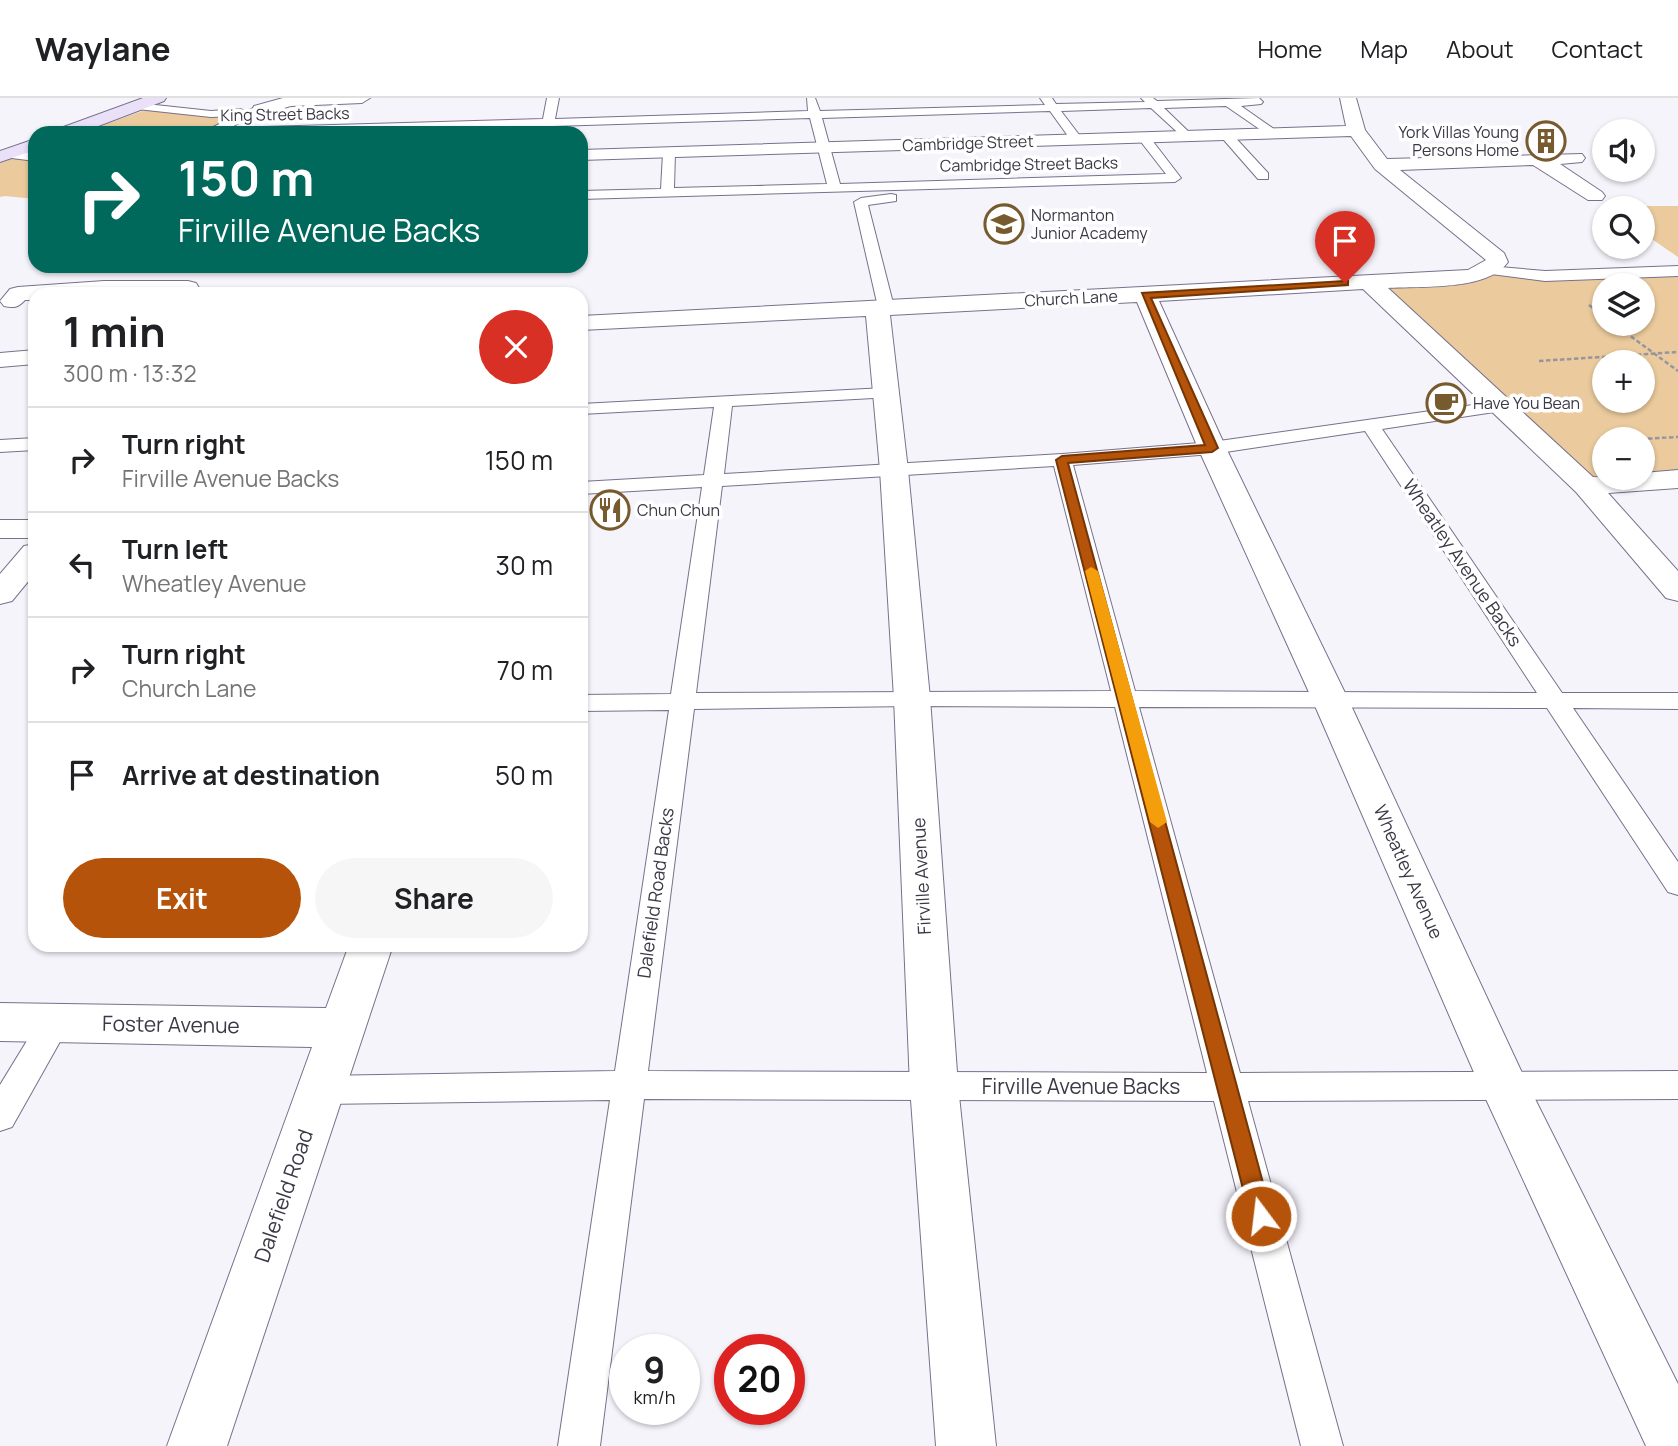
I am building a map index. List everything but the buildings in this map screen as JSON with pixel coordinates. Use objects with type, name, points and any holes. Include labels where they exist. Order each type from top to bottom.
[{"type":"street","points":[[83,126],[158,98]]},
{"type":"street","points":[[257,111],[290,101],[362,98]]},
{"type":"street","points":[[1348,98],[1356,131],[1382,165],[1496,258],[1497,262],[1488,270]]},
{"type":"street","name":"Cambridge Street","points":[[588,155],[1356,131]]},
{"type":"street","points":[[4,156],[28,147]]},
{"type":"street","points":[[1382,165],[1576,158]]},
{"type":"street","points":[[1535,160],[1543,161],[1595,196]]},
{"type":"street","name":"Church Lane","points":[[588,328],[881,307],[1471,276],[1488,270]]},
{"type":"street","points":[[1369,282],[1586,486],[1678,591]]},
{"type":"street","points":[[12,301],[18,294],[28,293]]},
{"type":"street","name":"Wheatley Avenue","points":[[1145,295],[1212,448],[1330,699],[1503,1084],[1676,1446]]},
{"type":"street","name":"Firville Avenue","points":[[881,307],[885,393],[894,470],[912,698],[934,1086],[966,1446]]},
{"type":"street","points":[[0,360],[28,358]]},
{"type":"street","points":[[1586,486],[1678,479]]},
{"type":"street","points":[[0,529],[28,529]]},
{"type":"street","points":[[0,594],[28,562]]},
{"type":"street","name":"Dalefield Road","points":[[197,1446],[369,952]]},
{"type":"street","name":"Foster Avenue","points":[[0,1022],[343,1028]]},
{"type":"lane","points":[[547,126],[553,98]]},
{"type":"lane","points":[[811,98],[834,187]]},
{"type":"lane","name":"King Street Backs","points":[[588,126],[1049,103],[1257,102],[1253,98]]},
{"type":"lane","points":[[1150,101],[1186,137]]},
{"type":"lane","points":[[1049,103],[1077,140]]},
{"type":"lane","points":[[1228,103],[1275,134]]},
{"type":"lane","points":[[137,106],[211,114],[257,111]]},
{"type":"lane","name":"King Street Backs","points":[[226,126],[257,111]]},
{"type":"lane","points":[[1227,136],[1263,176]]},
{"type":"lane","name":"Cambridge Street Backs","points":[[588,195],[1175,178],[1144,138]]},
{"type":"lane","points":[[667,192],[669,153]]},
{"type":"lane","points":[[4,156],[28,157]]},
{"type":"lane","points":[[881,307],[860,202],[933,196]]},
{"type":"lane","points":[[1488,270],[1545,276],[1678,271]]},
{"type":"lane","points":[[588,409],[885,393]]},
{"type":"lane","name":"Dalefield Road Backs","points":[[579,1446],[724,401]]},
{"type":"lane","points":[[588,488],[1062,460],[1212,448],[1501,406]]},
{"type":"lane","name":"Wheatley Avenue Backs","points":[[1370,425],[1678,884]]},
{"type":"lane","points":[[0,446],[28,444]]},
{"type":"lane","points":[[1062,460],[1322,1446]]},
{"type":"lane","points":[[588,703],[912,698],[1678,701]]},
{"type":"lane","points":[[0,1116],[55,1023]]},
{"type":"lane","points":[[1503,1084],[1678,1085]]},
{"type":"lane","name":"Firville Avenue Backs","points":[[934,1086],[1503,1084]]},
{"type":"lane","points":[[321,1090],[629,1085],[934,1086]]},
{"type":"path","points":[[1631,336],[1650,350]]},
{"type":"path","points":[[1655,353],[1678,352]]},
{"type":"path","points":[[1655,354],[1678,371]]},
{"type":"path","points":[[1539,361],[1592,357]]},
{"type":"path","points":[[1655,438],[1678,437]]},
{"type":"shaded area","points":[[148,109],[231,119],[216,126],[101,126]]},
{"type":"shaded area","points":[[28,153],[28,198],[0,197],[0,163]]},
{"type":"shaded area","points":[[1655,206],[1678,206],[1678,257],[1655,241]]},
{"type":"shaded area","points":[[1678,271],[1678,479],[1655,481],[1655,427],[1592,427],[1592,486],[1586,486],[1369,282],[1480,273],[1545,276],[1592,274],[1592,336],[1655,336],[1655,273],[1625,273]]},
{"type":"slow traffic","points":[[1091,571],[1158,822]]},
{"type":"place","name":"York Villas Young Persons Home","points":[[1546,141]]},
{"type":"place","name":"Normanton Junior Academy","points":[[1004,224]]},
{"type":"place","name":"Have You Bean","points":[[1446,403]]},
{"type":"place","name":"Chun Chun","points":[[610,510]]},
{"type":"route","points":[[1261,1216],[1062,460],[1212,448],[1145,295],[1345,283]]}]
